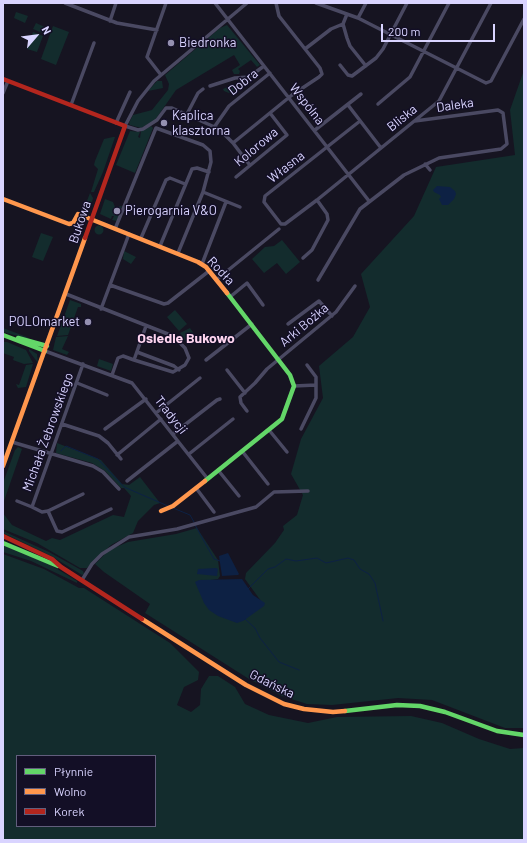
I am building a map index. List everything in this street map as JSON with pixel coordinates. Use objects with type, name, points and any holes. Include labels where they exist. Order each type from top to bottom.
[{"type":"street","points":[[65,3],[110,21],[157,30]]},
{"type":"street","points":[[110,21],[116,3]]},
{"type":"street","points":[[161,75],[147,58],[166,3]]},
{"type":"street","name":"Wspólna","points":[[215,3],[369,201]]},
{"type":"street","name":"Bukowa","points":[[3,466],[66,294],[125,126],[138,101],[161,75],[248,3]]},
{"type":"street","points":[[233,143],[289,97],[322,74],[320,68],[279,16],[276,3]]},
{"type":"street","points":[[316,3],[358,18],[485,83],[490,82],[524,19]]},
{"type":"street","points":[[358,18],[366,3]]},
{"type":"street","points":[[340,65],[351,77],[366,66],[380,53],[407,3]]},
{"type":"street","points":[[378,104],[410,77],[449,3]]},
{"type":"street","name":"Bliska","points":[[281,224],[285,224],[317,200],[415,121],[441,98],[491,3]]},
{"type":"street","points":[[347,14],[343,24],[350,46],[366,66]]},
{"type":"street","points":[[305,49],[331,29],[343,24]]},
{"type":"street","points":[[71,105],[94,43]]},
{"type":"street","points":[[210,86],[235,78],[247,78],[264,66]]},
{"type":"street","name":"Dobra","points":[[216,126],[229,106],[270,73]]},
{"type":"street","points":[[3,93],[5,80],[138,130],[143,129],[157,120],[168,108],[216,126],[233,143],[249,164]]},
{"type":"street","points":[[187,114],[198,92],[203,89]]},
{"type":"street","points":[[116,123],[130,92]]},
{"type":"street","points":[[315,130],[361,94]]},
{"type":"street","points":[[348,105],[382,148]]},
{"type":"street","points":[[428,110],[428,115],[432,119]]},
{"type":"street","name":"Daleka","points":[[415,121],[498,110],[503,113],[507,142],[503,148],[449,156],[425,164]]},
{"type":"street","name":"Kolorowa","points":[[236,177],[249,164],[288,135],[270,113]]},
{"type":"street","name":"Własna","points":[[281,224],[264,202],[265,196],[360,121]]},
{"type":"street","points":[[115,229],[156,128],[203,145],[210,151],[212,159],[209,172],[203,192],[178,253]]},
{"type":"street","points":[[318,280],[354,218],[369,201],[404,176],[425,164],[430,170]]},
{"type":"street","points":[[160,246],[192,169],[197,168],[209,172]]},
{"type":"street","points":[[141,238],[153,206],[158,202],[166,180],[170,178],[185,184]]},
{"type":"street","points":[[203,192],[240,207]]},
{"type":"street","name":"Rodła","points":[[3,199],[69,224],[73,223],[78,214],[141,238],[202,264],[279,359],[290,375],[294,386]]},
{"type":"street","points":[[303,258],[312,250],[328,220],[327,214],[317,200]]},
{"type":"street","points":[[202,264],[226,202]]},
{"type":"street","points":[[216,280],[279,229]]},
{"type":"street","points":[[101,309],[129,234]]},
{"type":"street","points":[[110,285],[164,304],[168,303],[209,271]]},
{"type":"street","points":[[230,297],[247,283],[263,305]]},
{"type":"street","name":"Arki Bożka","points":[[245,393],[267,369],[332,316],[355,286]]},
{"type":"street","points":[[66,294],[173,336],[185,348],[189,358],[185,365],[179,370],[169,372],[123,356],[118,358],[112,375]]},
{"type":"street","points":[[288,324],[319,301],[332,316]]},
{"type":"street","points":[[206,360],[252,324]]},
{"type":"street","points":[[134,360],[146,326]]},
{"type":"street","points":[[4,335],[46,348]]},
{"type":"street","name":"Tradycji","points":[[46,348],[132,383],[148,399],[156,413],[208,478]]},
{"type":"street","points":[[137,352],[174,366],[179,370]]},
{"type":"street","name":"Michała Żebrowskiego","points":[[32,507],[83,364]]},
{"type":"street","points":[[301,429],[316,398],[316,377],[307,365]]},
{"type":"street","points":[[226,370],[245,393],[240,400],[247,411]]},
{"type":"street","points":[[156,413],[200,378]]},
{"type":"street","points":[[77,383],[107,395]]},
{"type":"street","points":[[161,511],[169,508],[196,488],[269,430],[285,414],[294,386],[316,385]]},
{"type":"street","points":[[105,429],[148,399]]},
{"type":"street","points":[[173,434],[220,399]]},
{"type":"street","points":[[117,455],[161,419]]},
{"type":"street","points":[[189,454],[233,419]]},
{"type":"street","points":[[62,424],[99,436],[121,459]]},
{"type":"street","points":[[269,430],[287,452]]},
{"type":"street","points":[[127,481],[178,441]]},
{"type":"street","points":[[12,442],[50,455],[68,458],[93,466],[103,472],[119,489]]},
{"type":"street","points":[[242,451],[268,484]]},
{"type":"street","points":[[218,470],[239,496]]},
{"type":"street","points":[[196,488],[214,512]]},
{"type":"street","points":[[82,580],[92,564],[102,554],[129,537],[176,529],[256,507],[274,492],[308,491]]},
{"type":"street","points":[[83,494],[48,511],[58,531],[62,532],[111,509]]},
{"type":"street","name":"Michała Żebrowskiego","points":[[17,502],[42,512],[48,511]]},
{"type":"street","name":"Gdańska","points":[[3,536],[36,550],[52,559],[82,580],[251,688],[284,704],[304,710],[333,712],[390,705],[420,706],[443,711],[500,732],[524,735]]},
{"type":"street","name":"Gdańska","points":[[3,542],[62,567]]},
{"type":"green space","points":[[16,12],[28,16],[25,23],[14,18]]},
{"type":"green space","points":[[36,23],[47,28],[45,34],[33,29]]},
{"type":"green space","points":[[227,25],[260,65],[257,67],[251,60],[238,69],[240,71],[239,74],[234,74],[232,70],[240,65],[234,55],[176,90],[155,120],[141,128],[130,125],[129,123],[133,115],[152,110],[168,90],[169,84],[165,75],[220,28]]},
{"type":"green space","points":[[53,26],[69,32],[56,65],[41,59]]},
{"type":"green space","points":[[33,32],[43,36],[37,52],[27,49]]},
{"type":"green space","points":[[524,70],[524,728],[505,728],[432,700],[398,698],[332,705],[307,704],[282,696],[249,679],[145,613],[150,604],[95,564],[109,550],[128,542],[176,534],[197,528],[218,560],[220,576],[218,579],[198,582],[261,601],[245,579],[246,573],[275,543],[284,530],[283,526],[297,515],[303,495],[291,474],[301,439],[323,398],[319,366],[353,337],[370,307],[361,274],[414,216],[436,167],[515,155],[510,110]]},
{"type":"green space","points":[[157,81],[162,81],[163,88],[148,91]]},
{"type":"green space","points":[[234,84],[238,89],[229,93],[224,91],[223,89]]},
{"type":"green space","points":[[151,126],[153,128],[135,173],[116,165],[130,131],[140,132],[138,137],[140,138],[141,131]]},
{"type":"green space","points":[[115,137],[103,172],[94,192],[91,192],[98,169],[94,165],[95,161],[104,139]]},
{"type":"green space","points":[[90,193],[93,198],[91,207],[84,215],[81,210],[82,206],[85,206]]},
{"type":"green space","points":[[105,199],[113,202],[115,207],[122,206],[120,212],[116,210],[115,214],[119,216],[117,221],[112,220],[114,216],[112,216],[111,219],[100,214]]},
{"type":"green space","points":[[97,226],[101,226],[103,230],[101,234],[97,234],[95,232],[95,228]]},
{"type":"green space","points":[[41,233],[53,237],[43,261],[32,257]]},
{"type":"green space","points":[[282,240],[300,262],[286,274],[277,263],[264,273],[252,259],[265,247],[274,246]]},
{"type":"green space","points":[[124,251],[136,257],[131,264],[123,259]]},
{"type":"green space","points":[[70,300],[81,304],[81,307],[78,307],[68,335],[57,336]]},
{"type":"green space","points":[[175,310],[187,324],[179,331],[167,317]]},
{"type":"green space","points":[[3,328],[27,337],[29,339],[3,332]]},
{"type":"green space","points":[[190,328],[195,335],[187,344],[180,333]]},
{"type":"green space","points":[[68,336],[62,349],[69,352],[67,355],[53,350],[56,337]]},
{"type":"green space","points":[[3,342],[7,342],[26,350],[33,363],[24,364],[13,360],[14,357],[3,353]]},
{"type":"green space","points":[[29,349],[37,354],[38,363],[29,351]]},
{"type":"green space","points":[[99,359],[113,364],[111,371],[97,366]]},
{"type":"green space","points":[[33,364],[26,387],[18,388],[16,384],[19,385],[26,365]]},
{"type":"green space","points":[[57,443],[101,460],[122,484],[129,485],[140,477],[160,503],[154,505],[138,521],[133,533],[111,545],[87,568],[80,568],[37,543],[3,529],[3,513],[12,525],[46,541],[52,538],[60,540],[113,515],[124,517],[131,496],[124,488],[121,488],[105,471],[92,463],[56,453]]},
{"type":"green space","points":[[18,447],[22,449],[3,504],[3,483],[15,450]]},
{"type":"green space","points":[[3,531],[49,552],[83,571],[84,574],[82,575],[53,557],[3,533]]},
{"type":"green space","points":[[3,545],[49,564],[77,581],[77,583],[31,561],[3,552]]},
{"type":"green space","points":[[3,554],[44,569],[79,588],[84,588],[170,643],[199,672],[198,680],[184,687],[177,705],[191,712],[200,705],[201,689],[209,676],[218,676],[235,687],[245,704],[269,715],[308,723],[337,717],[411,716],[442,723],[479,739],[510,749],[524,748],[524,840],[3,840]]},
{"type":"water","points":[[437,186],[450,187],[455,191],[456,194],[454,199],[448,205],[442,205],[439,199],[441,197],[440,195],[434,192],[433,190]]},
{"type":"water","points":[[228,553],[239,574],[238,575],[222,576],[219,556]]},
{"type":"water","points":[[198,569],[218,569],[217,576],[197,574]]},
{"type":"water","points":[[242,579],[253,595],[265,603],[264,606],[243,621],[237,623],[218,616],[209,610],[204,603],[195,582],[199,580]]},
{"type":"waterway","points":[[61,451],[66,446],[98,459],[124,487],[168,506]]},
{"type":"waterway","points":[[173,508],[190,515],[194,522]]},
{"type":"waterway","points":[[195,525],[214,559],[220,561]]},
{"type":"waterway","points":[[248,589],[268,569],[275,567],[286,559],[296,561],[317,558],[326,563],[348,558],[354,560],[360,569],[369,574],[375,583],[383,621]]},
{"type":"waterway","points":[[245,619],[255,628],[260,638],[279,662],[299,670]]},
{"type":"traffic: fast","points":[[205,481],[282,419],[294,386],[290,375],[227,293]]},
{"type":"traffic: fast","points":[[3,335],[45,351]]},
{"type":"traffic: fast","points":[[18,338],[47,346]]},
{"type":"traffic: fast","points":[[3,543],[58,566]]},
{"type":"traffic: fast","points":[[345,711],[397,705],[420,706],[445,712],[497,731],[524,735]]},
{"type":"traffic: slow","points":[[3,199],[69,224],[73,223],[78,214],[198,262],[206,267],[227,293]]},
{"type":"traffic: slow","points":[[3,466],[85,238]]},
{"type":"traffic: slow","points":[[161,511],[173,506],[205,481]]},
{"type":"traffic: slow","points":[[142,619],[246,685],[284,704],[304,709],[333,712],[345,711]]},
{"type":"traffic: jam","points":[[3,79],[125,126],[85,238]]},
{"type":"traffic: jam","points":[[3,536],[52,559],[61,567],[142,619]]},
{"type":"place","name":"Biedronka","points":[[171,43]]},
{"type":"place","name":"Kaplica klasztorna","points":[[164,123]]},
{"type":"place","name":"Pierogarnia V&O","points":[[117,211]]},
{"type":"place","name":"POLOmarket","points":[[88,322]]},
{"type":"district","name":"Osiedle Bukowo","points":[[186,338]]}]
